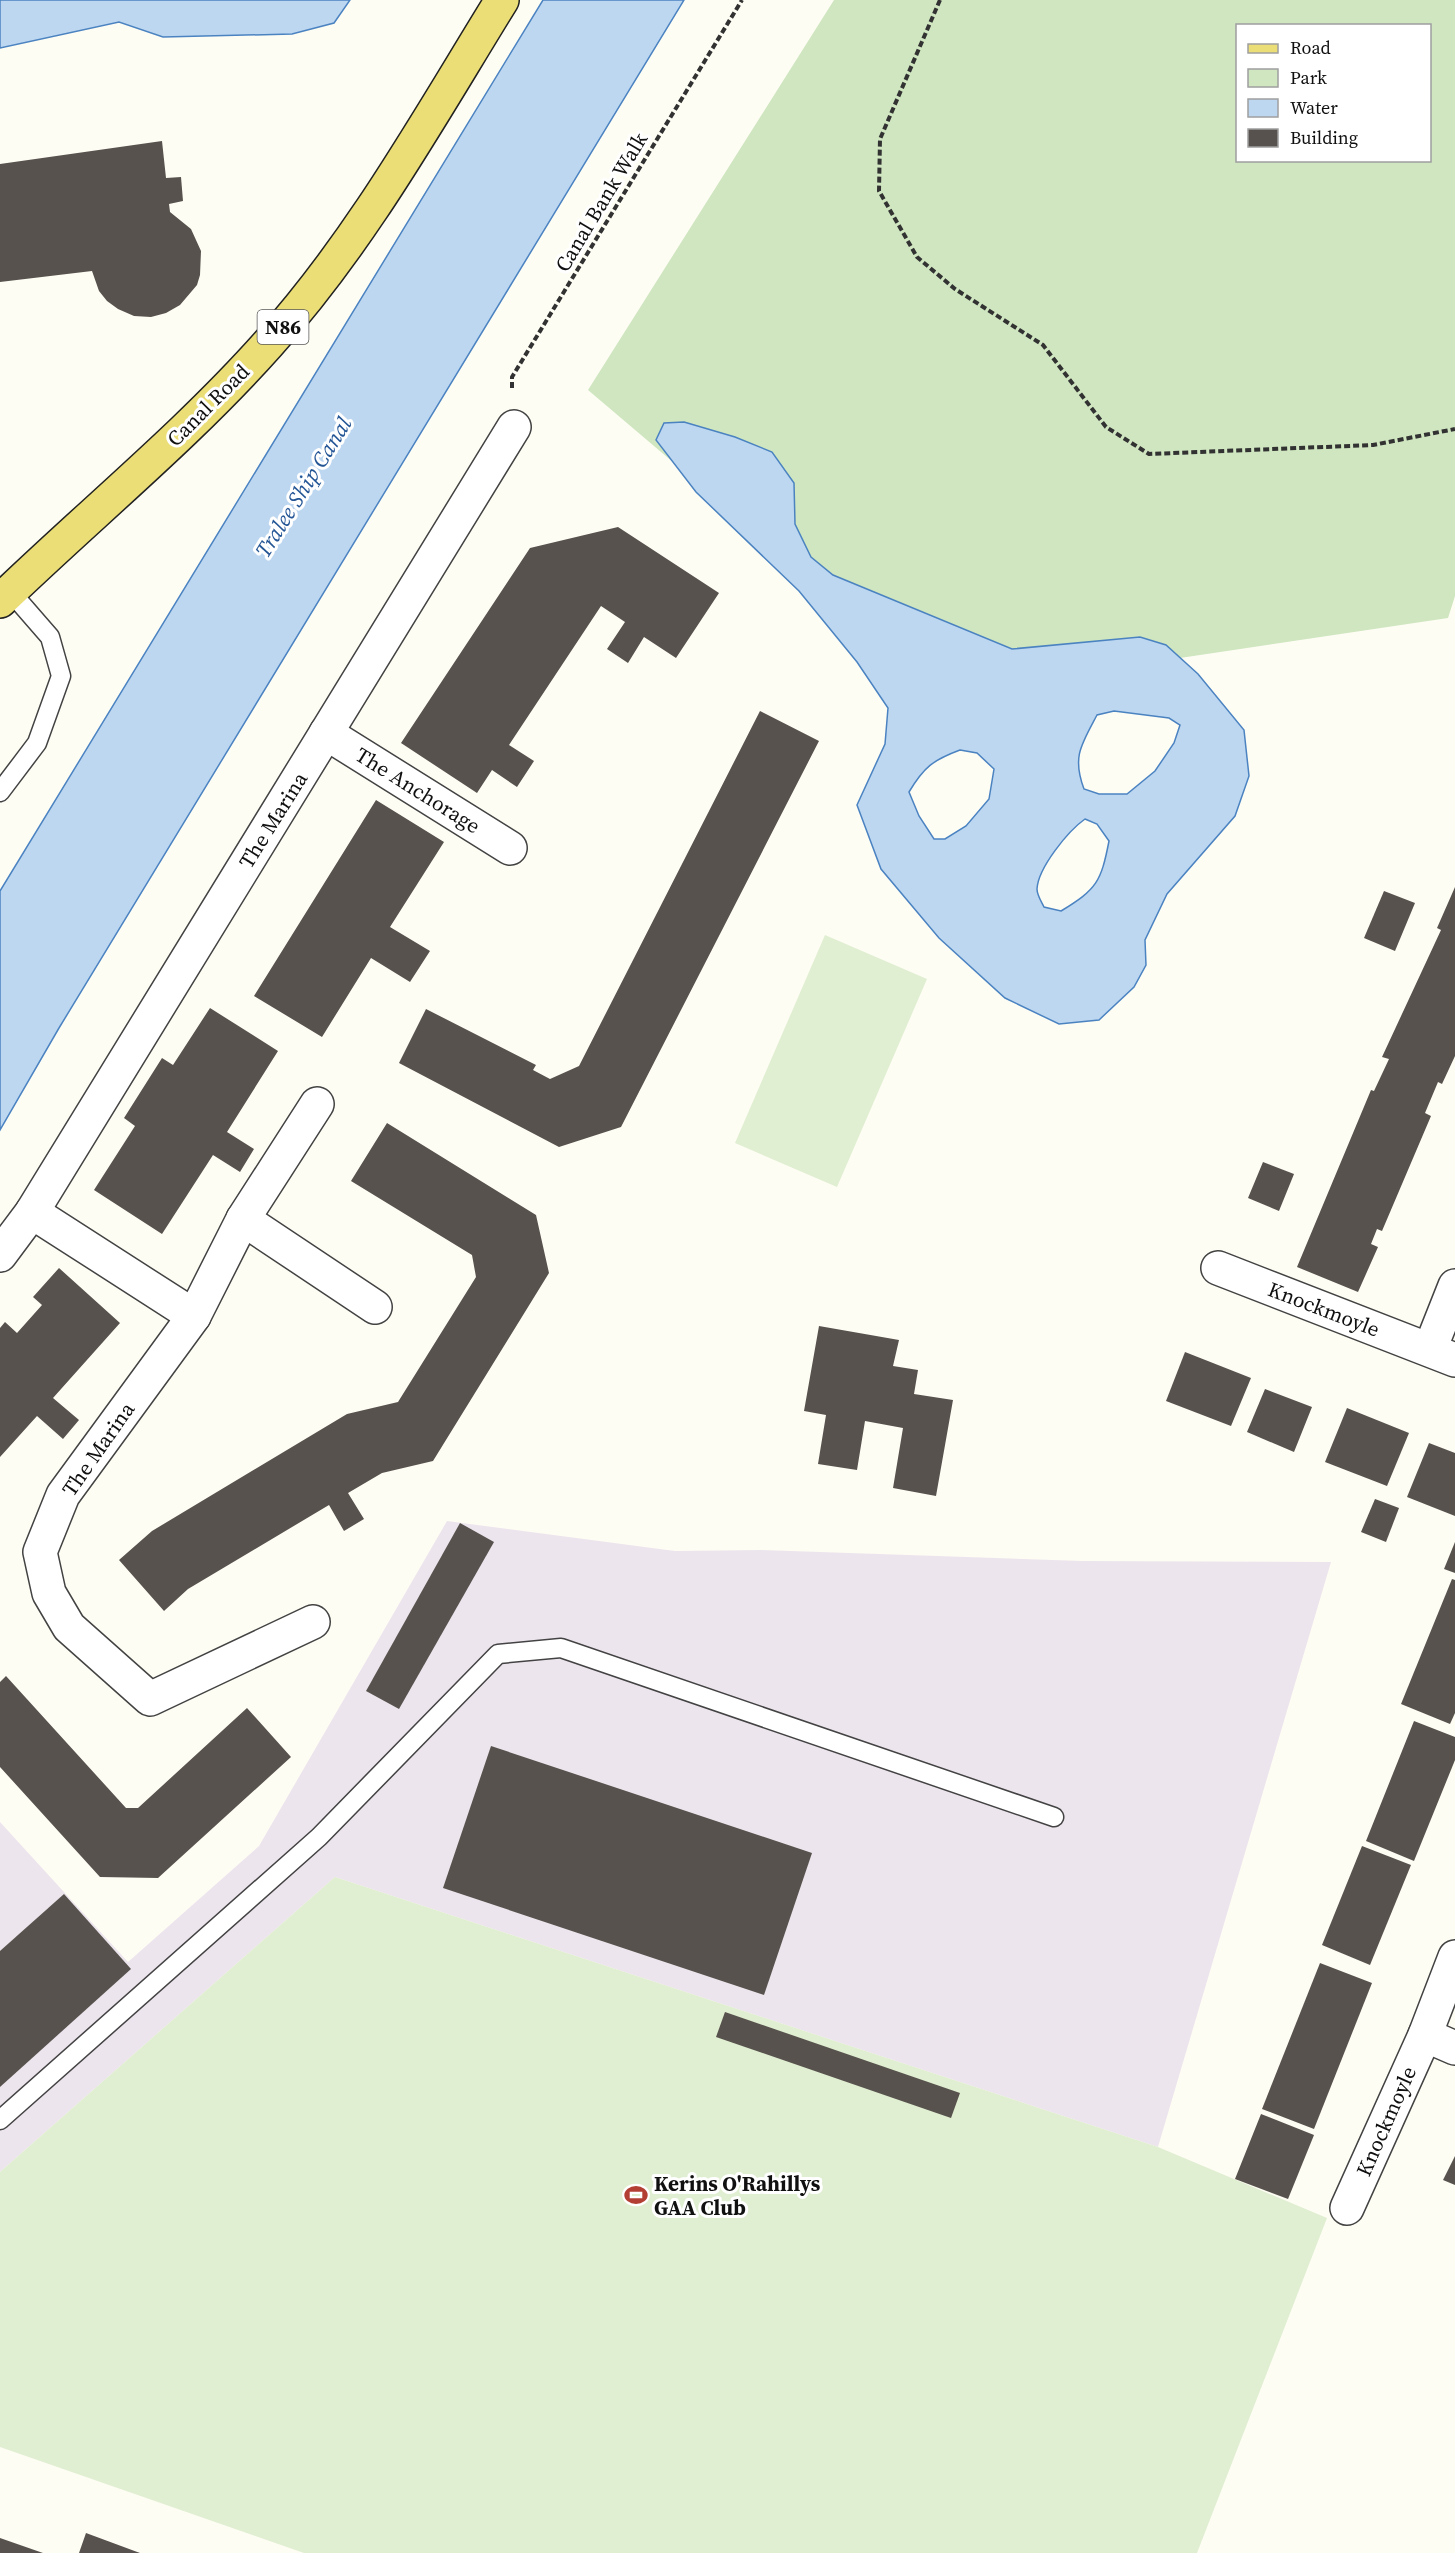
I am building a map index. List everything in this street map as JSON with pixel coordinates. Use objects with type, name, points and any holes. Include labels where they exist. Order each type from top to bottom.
[{"type":"main road","name":"Canal Road","points":[[5,596],[168,446],[269,344],[315,287],[376,203],[502,0]]},
{"type":"street","name":"The Marina","points":[[0,1255],[32,1212],[514,427]]},
{"type":"street","name":"The Anchorage","points":[[326,733],[510,848]]},
{"type":"street","name":"The Marina","points":[[313,1622],[150,1699],[69,1627],[49,1593],[40,1551],[63,1494],[194,1316],[243,1219],[317,1104]]},
{"type":"street","points":[[32,1212],[194,1316]]},
{"type":"street","points":[[243,1219],[375,1307]]},
{"type":"street","name":"Knockmoyle","points":[[1218,1268],[1443,1355],[1455,1286]]},
{"type":"street","name":"Knockmoyle","points":[[1347,2208],[1425,2035],[1455,1957]]},
{"type":"street","points":[[1425,2035],[1455,2048]]},
{"type":"lane","points":[[0,792],[37,743],[61,676],[50,637],[5,596]]},
{"type":"lane","points":[[0,2120],[319,1837],[498,1654],[561,1648],[1054,1817]]},
{"type":"path","name":"Canal Bank Walk","points":[[514,427],[512,377],[742,0]]},
{"type":"path","points":[[940,0],[880,139],[879,191],[917,257],[955,290],[1043,345],[1106,427],[1149,454],[1373,445],[1455,429]]},
{"type":"shaded area","points":[[447,1521],[675,1551],[761,1550],[1083,1561],[1331,1562],[1158,2147],[335,1877],[0,2172],[0,1822],[128,1962],[259,1846]]},
{"type":"green space","points":[[834,0],[1455,0],[1455,596],[1448,618],[945,693],[588,390]]},
{"type":"green space","points":[[825,935],[927,979],[837,1187],[735,1143]]},
{"type":"green space","name":"Kerins O'Rahillys GAA Club","points":[[335,1877],[1158,2147],[1327,2218],[1197,2553],[304,2553],[0,2447],[0,2172]]},
{"type":"water","points":[[0,0],[350,0],[334,23],[292,34],[163,37],[119,22],[0,48]]},
{"type":"water","name":"Tralee Ship Canal","points":[[543,0],[684,0],[59,1028],[0,1130],[0,891]]},
{"type":"water","points":[[684,422],[735,437],[772,452],[794,483],[795,524],[811,557],[833,575],[1012,649],[1140,637],[1166,645],[1198,674],[1244,730],[1249,776],[1235,816],[1167,894],[1145,940],[1146,965],[1134,987],[1099,1020],[1059,1024],[1005,998],[939,938],[881,869],[857,805],[885,744],[888,708],[857,662],[799,591],[696,492],[656,440],[664,423]],"holes":[[[1114,711],[1169,718],[1180,725],[1174,743],[1155,771],[1127,794],[1099,794],[1084,789],[1080,778],[1080,751],[1097,715]],[[960,750],[977,753],[994,769],[989,799],[966,826],[945,839],[934,839],[919,816],[909,792],[930,765]],[[1085,819],[1097,824],[1109,841],[1100,875],[1083,897],[1061,911],[1044,907],[1038,896],[1039,880],[1055,851]]]},
{"type":"building","points":[[162,141],[166,178],[181,177],[183,201],[169,204],[170,212],[191,229],[201,251],[200,275],[197,285],[180,305],[166,313],[151,317],[134,316],[107,301],[99,291],[92,271],[0,282],[0,164]]},
{"type":"building","points":[[618,527],[719,593],[676,658],[644,637],[628,663],[607,649],[625,622],[601,606],[509,745],[534,761],[517,787],[492,770],[477,793],[401,743],[530,548]]},
{"type":"building","points":[[760,711],[819,741],[621,1127],[559,1147],[399,1063],[426,1009],[536,1065],[533,1070],[550,1079],[579,1066]]},
{"type":"building","points":[[376,800],[444,842],[390,927],[430,951],[410,982],[371,958],[322,1037],[254,996]]},
{"type":"building","points":[[1455,887],[1455,1056],[1442,1084],[1438,1082],[1425,1113],[1431,1116],[1382,1231],[1377,1229],[1371,1244],[1378,1247],[1358,1292],[1297,1267],[1371,1090],[1374,1091],[1389,1059],[1382,1057],[1441,930],[1437,928]]},
{"type":"building","points":[[1384,891],[1415,903],[1395,951],[1364,938]]},
{"type":"building","points":[[210,1008],[278,1051],[227,1132],[254,1149],[240,1172],[213,1155],[162,1234],[94,1190],[135,1126],[124,1118],[162,1058],[173,1065]]},
{"type":"building","points":[[387,1123],[536,1215],[549,1273],[433,1461],[382,1473],[348,1493],[364,1519],[344,1531],[329,1505],[188,1589],[164,1611],[119,1560],[152,1531],[347,1414],[398,1402],[476,1277],[472,1255],[351,1181]]},
{"type":"building","points":[[1263,1162],[1294,1174],[1279,1211],[1248,1198]]},
{"type":"building","points":[[59,1268],[120,1323],[53,1398],[79,1420],[63,1439],[37,1416],[0,1457],[0,1328],[5,1322],[17,1333],[42,1305],[33,1297]]},
{"type":"building","points":[[819,1326],[899,1340],[893,1366],[918,1370],[914,1394],[953,1400],[936,1496],[893,1488],[903,1428],[865,1421],[857,1470],[818,1464],[826,1415],[804,1411]]},
{"type":"building","points":[[1185,1352],[1251,1378],[1231,1426],[1166,1401]]},
{"type":"building","points":[[1265,1389],[1312,1407],[1294,1452],[1247,1432]]},
{"type":"building","points":[[1347,1408],[1409,1433],[1387,1486],[1325,1462]]},
{"type":"building","points":[[1429,1443],[1455,1453],[1455,1516],[1407,1497]]},
{"type":"building","points":[[1375,1499],[1399,1508],[1386,1542],[1361,1532]]},
{"type":"building","points":[[460,1523],[494,1542],[399,1709],[366,1691]]},
{"type":"building","points":[[1455,1542],[1455,1573],[1444,1569]]},
{"type":"building","points":[[1452,1579],[1455,1580],[1455,1713],[1450,1724],[1401,1704]]},
{"type":"building","points":[[6,1676],[126,1808],[138,1808],[247,1708],[291,1757],[158,1878],[100,1877],[0,1767],[0,1682]]},
{"type":"building","points":[[1414,1721],[1455,1737],[1455,1760],[1414,1861],[1366,1841]]},
{"type":"building","points":[[491,1746],[812,1853],[764,1995],[443,1888]]},
{"type":"building","points":[[1362,1846],[1411,1865],[1370,1965],[1322,1945]]},
{"type":"building","points":[[64,1894],[131,1969],[0,2087],[0,1951]]},
{"type":"building","points":[[1320,1963],[1372,1983],[1314,2129],[1262,2109]]},
{"type":"building","points":[[725,2012],[960,2093],[951,2118],[716,2037]]},
{"type":"building","points":[[1261,2114],[1314,2135],[1288,2199],[1235,2179]]},
{"type":"building","points":[[1455,2156],[1455,2185],[1443,2180]]},
{"type":"building","points":[[86,2533],[140,2553],[79,2553]]},
{"type":"building","points":[[0,2538],[43,2553],[0,2553]]},
{"type":"place","name":"Kerins O'Rahillys GAA Club","points":[[636,2195]]}]
